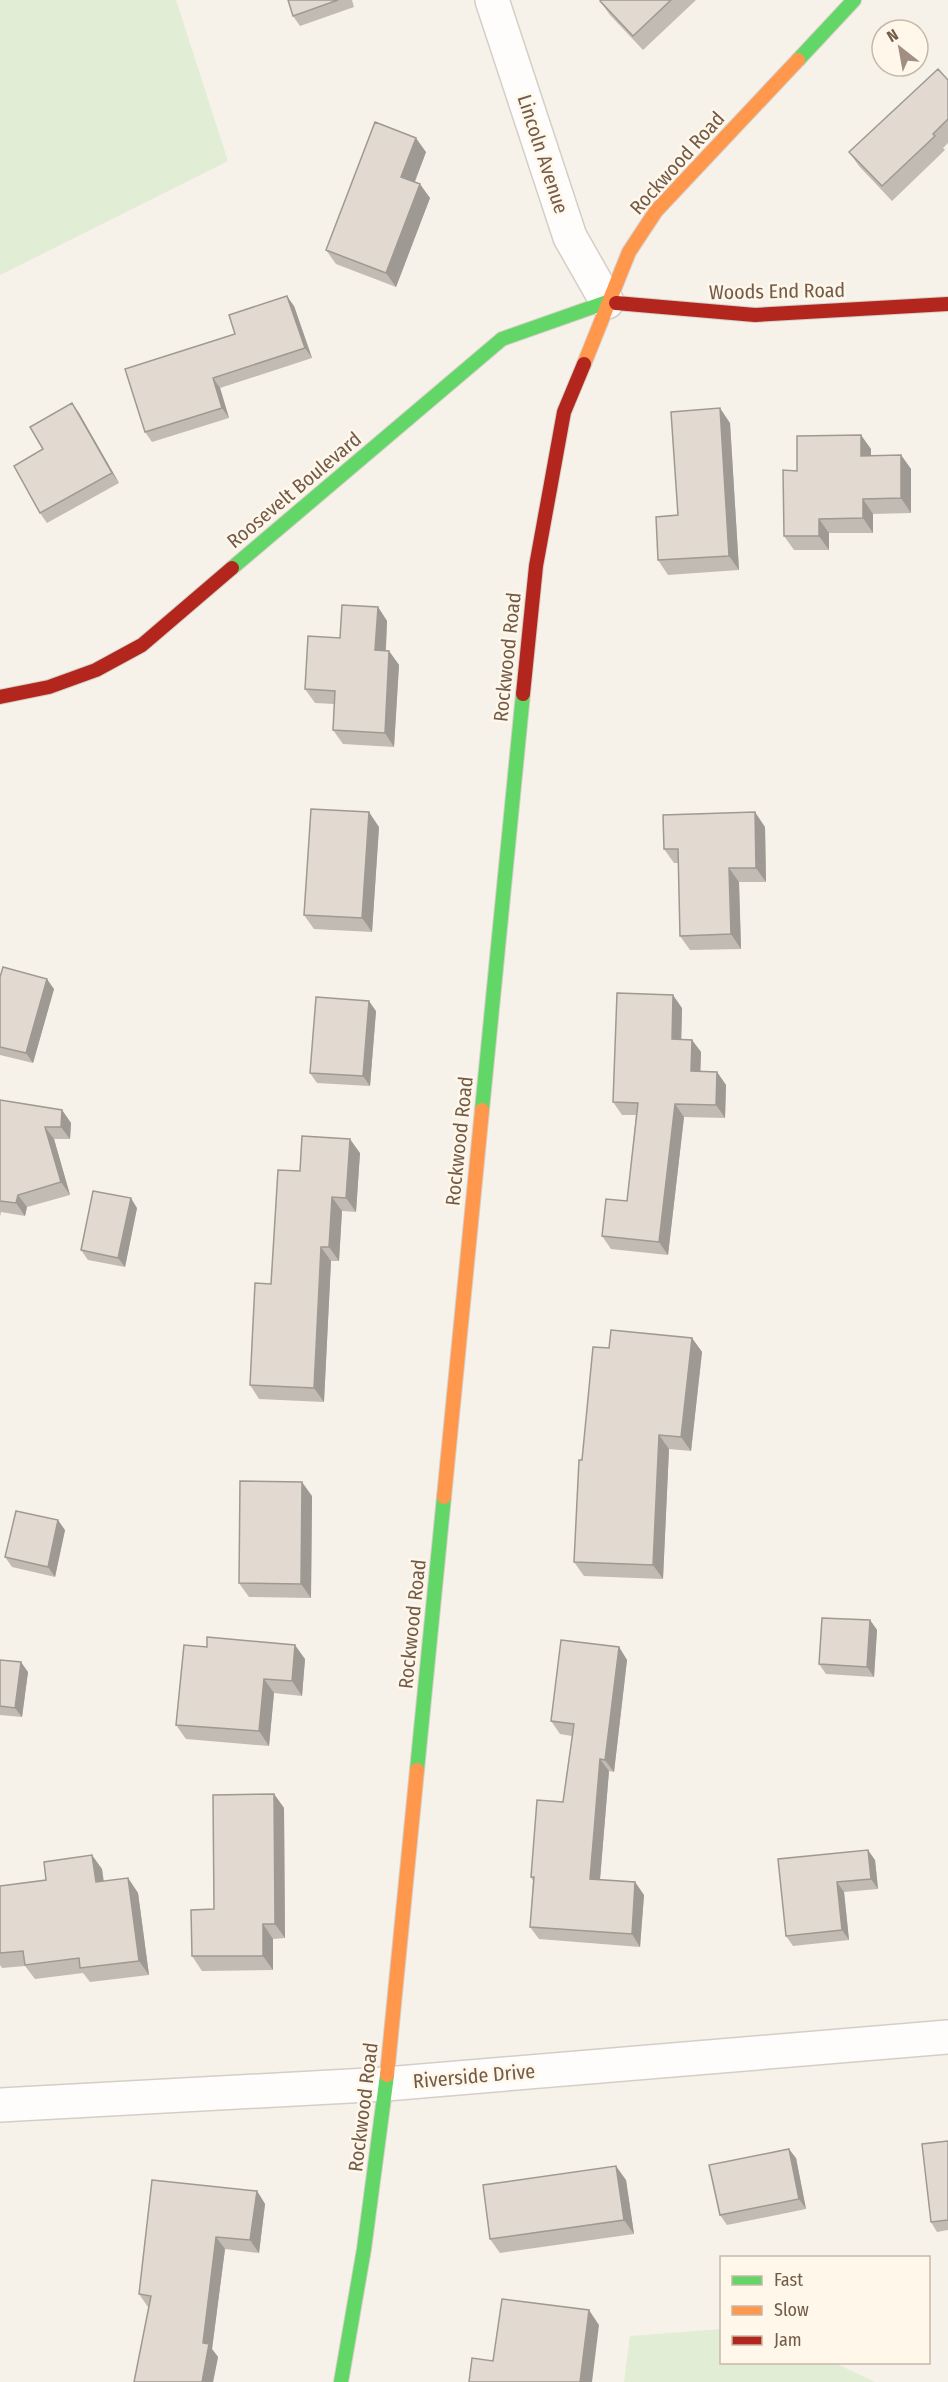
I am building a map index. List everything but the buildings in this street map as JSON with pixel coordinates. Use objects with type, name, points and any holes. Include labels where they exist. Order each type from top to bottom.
[{"type":"street","name":"Lincoln Avenue","points":[[492,0],[570,237],[607,302]]},
{"type":"street","name":"Rockwood Road","points":[[341,2382],[364,2249],[386,2084],[536,566],[564,412],[628,252],[656,211],[854,0]]},
{"type":"street","name":"Woods End Road","points":[[607,302],[755,315],[948,304]]},
{"type":"street","name":"Roosevelt Boulevard","points":[[0,697],[49,687],[96,670],[142,645],[502,339],[607,302]]},
{"type":"street","name":"Riverside Drive","points":[[0,2106],[386,2084],[948,2037]]},
{"type":"green space","points":[[0,0],[176,0],[228,161],[0,275]]},
{"type":"green space","points":[[720,2329],[720,2364],[837,2364],[875,2382],[624,2382],[630,2336]]},
{"type":"traffic: fast","points":[[798,60],[854,0]]},
{"type":"traffic: fast","points":[[232,568],[502,339],[607,302],[616,303]]},
{"type":"traffic: fast","points":[[482,1110],[523,694]]},
{"type":"traffic: fast","points":[[417,1770],[444,1497]]},
{"type":"traffic: fast","points":[[341,2382],[364,2249],[387,2075]]},
{"type":"traffic: slow","points":[[584,364],[629,252],[656,211],[798,60]]},
{"type":"traffic: slow","points":[[444,1497],[482,1110]]},
{"type":"traffic: slow","points":[[387,2075],[417,1770]]},
{"type":"traffic: jam","points":[[616,303],[755,315],[948,304]]},
{"type":"traffic: jam","points":[[523,694],[536,566],[564,412],[584,364]]},
{"type":"traffic: jam","points":[[0,697],[49,687],[96,670],[142,645],[232,568]]}]
